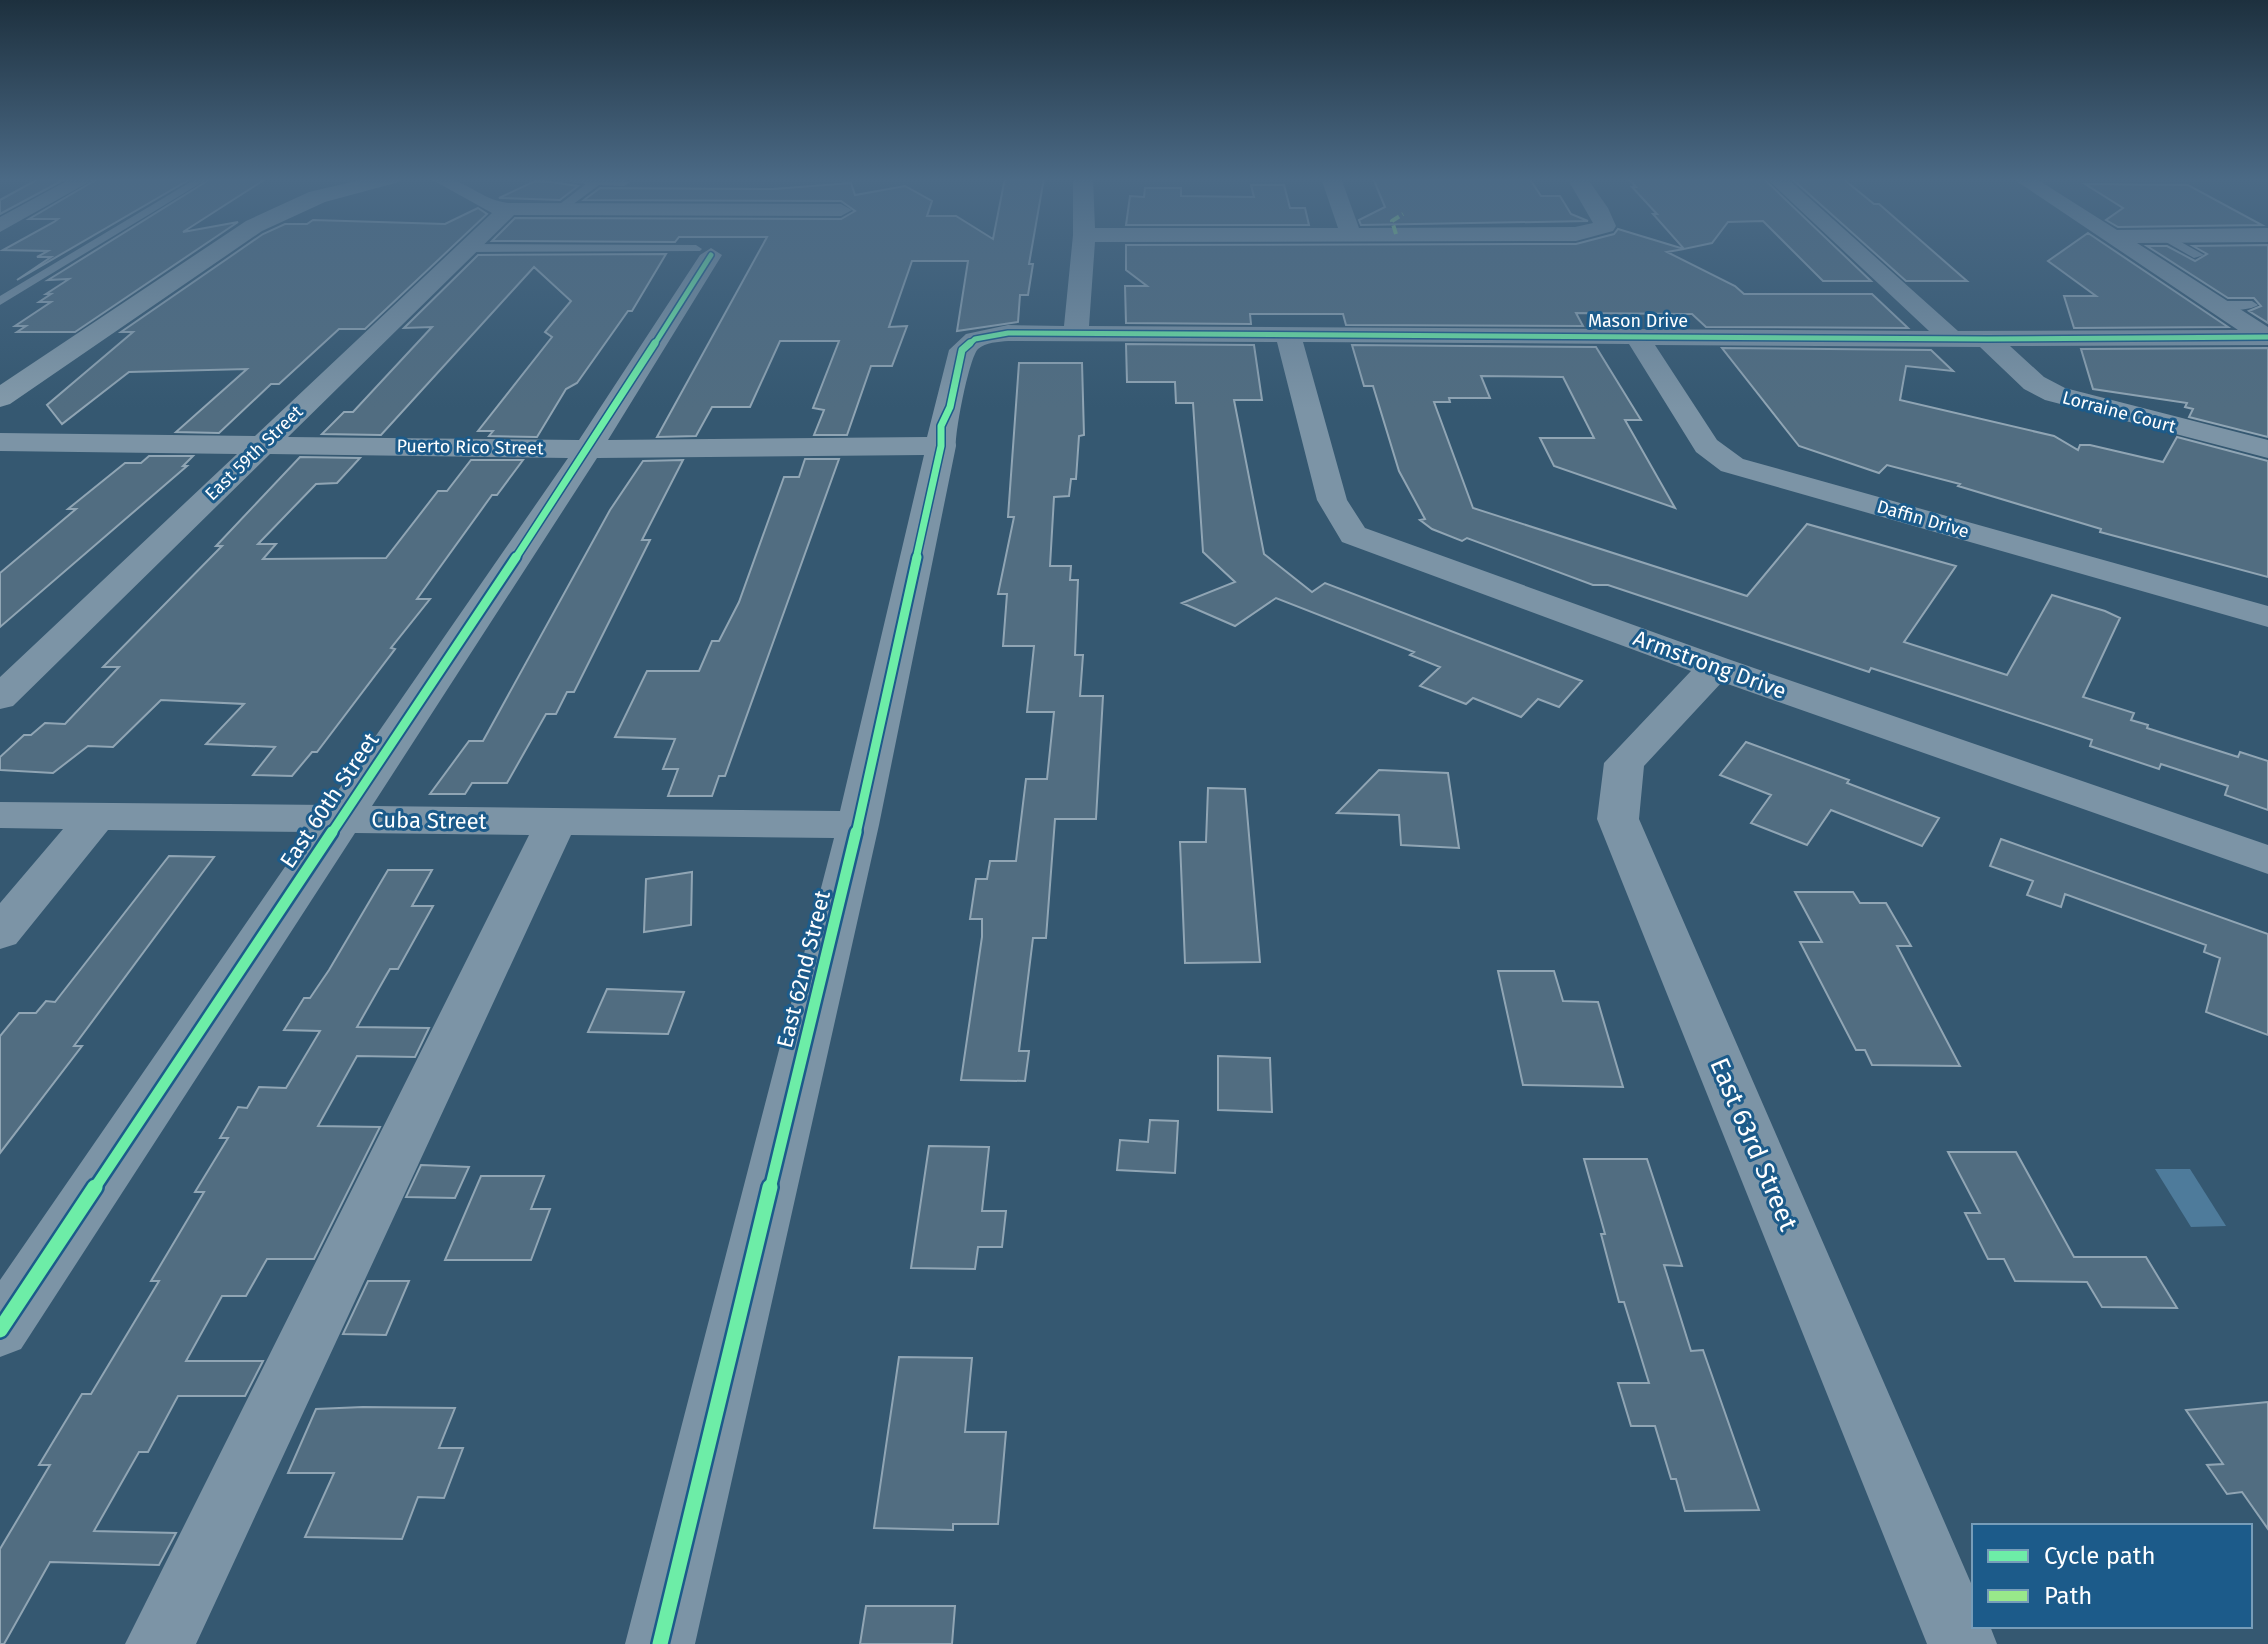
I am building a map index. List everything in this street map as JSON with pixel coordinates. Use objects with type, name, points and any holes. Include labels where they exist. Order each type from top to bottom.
[{"type":"main road","points":[[0,398],[212,255]]},
{"type":"street","name":"East 59th Street","points":[[0,698],[462,255]]},
{"type":"street","name":"East 60th Street","points":[[0,1330],[588,449],[691,291],[703,255]]},
{"type":"street","points":[[1076,334],[1082,255]]},
{"type":"street","points":[[1860,255],[1952,339]]},
{"type":"street","points":[[2144,255],[2235,305],[2267,337]]},
{"type":"street","name":"Mason Drive","points":[[1008,333],[1952,339],[2267,337]]},
{"type":"street","name":"East 62nd Street","points":[[660,1644],[858,825],[941,446],[941,426],[950,407],[962,350],[975,339],[1008,333]]},
{"type":"street","name":"Armstrong Drive","points":[[1288,334],[1332,500],[1353,535],[1715,667],[2268,860]]},
{"type":"street","name":"Daffin Drive","points":[[1637,337],[1706,446],[1732,465],[2268,617]]},
{"type":"street","name":"Lorraine Court","points":[[1987,339],[2034,383],[2055,394],[2268,449]]},
{"type":"street","name":"Puerto Rico Street","points":[[0,442],[588,449],[941,446]]},
{"type":"street","name":"East 63rd Street","points":[[1715,667],[1624,763],[1618,819],[1962,1644]]},
{"type":"street","name":"Cuba Street","points":[[0,815],[858,825]]},
{"type":"street","points":[[0,933],[97,816]]},
{"type":"street","points":[[160,1644],[556,822]]},
{"type":"lane","points":[[0,301],[77,255]]},
{"type":"lane","points":[[2235,305],[2258,290]]},
{"type":"water","points":[[2155,1169],[2190,1169],[2226,1226],[2191,1227]]},
{"type":"building","points":[[60,255],[17,280],[51,257],[37,257]]},
{"type":"building","points":[[89,255],[190,255],[75,332],[17,332],[26,326],[15,326],[51,302],[39,302],[51,294],[46,294],[69,279],[48,280]]},
{"type":"building","points":[[233,255],[444,255],[365,329],[339,329],[279,384],[271,384],[219,433],[176,432],[247,369],[129,372],[62,424],[47,405],[133,332],[121,332]]},
{"type":"building","points":[[478,255],[666,255],[632,311],[628,311],[577,383],[566,389],[537,437],[489,436],[493,431],[478,431],[552,337],[545,332],[571,301],[534,267],[381,435],[322,434],[344,412],[353,412],[432,327],[404,328]]},
{"type":"building","points":[[757,255],[1031,255],[1029,264],[1033,264],[1028,295],[1020,295],[1018,322],[957,331],[968,261],[912,261],[889,327],[907,326],[892,366],[871,366],[847,435],[814,435],[824,410],[813,408],[839,341],[780,341],[750,407],[712,407],[696,436],[657,437]]},
{"type":"building","points":[[1126,255],[1672,255],[1735,286],[1744,294],[1872,294],[1908,328],[1706,327],[1692,314],[1576,313],[1583,326],[1346,325],[1343,314],[1250,314],[1251,324],[1126,323],[1125,286],[1147,286],[1126,270]]},
{"type":"building","points":[[1797,255],[1843,255],[1871,281],[1823,281]]},
{"type":"building","points":[[1877,255],[1937,255],[1967,281],[1906,281]]},
{"type":"building","points":[[2057,255],[2120,255],[2228,327],[2074,328],[2064,296],[2096,296],[2048,261]]},
{"type":"building","points":[[2161,255],[2183,255],[2195,261],[2206,255],[2268,255],[2268,323],[2249,311],[2261,306],[2254,298],[2228,298]]},
{"type":"building","points":[[1126,344],[1254,345],[1262,400],[1234,400],[1264,554],[1312,592],[1325,583],[1582,681],[1559,707],[1538,699],[1521,717],[1473,698],[1466,704],[1420,686],[1440,667],[1410,655],[1414,652],[1276,598],[1235,626],[1182,603],[1235,582],[1203,552],[1193,403],[1176,403],[1175,382],[1127,382]]},
{"type":"building","points":[[1352,345],[1596,347],[1641,420],[1625,420],[1675,508],[1554,466],[1540,438],[1594,438],[1563,377],[1481,376],[1490,398],[1449,398],[1450,402],[1434,402],[1473,508],[1747,596],[1807,524],[1956,566],[1904,642],[2007,675],[2052,595],[2105,611],[2120,618],[2083,697],[2134,713],[2131,720],[2148,725],[2147,728],[2238,757],[2240,752],[2268,761],[2268,810],[2225,795],[2228,786],[2161,764],[2159,769],[2090,746],[2092,740],[1871,668],[1869,672],[1608,585],[1593,585],[1467,538],[1462,541],[1432,529],[1420,520],[1425,519],[1399,471],[1373,386],[1364,386]]},
{"type":"building","points":[[1722,348],[1931,350],[1953,371],[1906,366],[1900,400],[2054,436],[2078,450],[2080,445],[2090,445],[2163,462],[2177,437],[2268,461],[2268,577],[2100,532],[2101,529],[1958,486],[1960,484],[1887,465],[1879,473],[1799,446]]},
{"type":"building","points":[[2268,348],[2268,437],[2189,417],[2193,409],[2185,407],[2187,403],[2093,389],[2081,349]]},
{"type":"building","points":[[1019,363],[1082,363],[1084,435],[1079,436],[1076,479],[1071,479],[1069,496],[1054,497],[1050,566],[1071,566],[1070,580],[1078,580],[1075,655],[1083,655],[1080,696],[1103,696],[1096,819],[1055,819],[1046,938],[1033,938],[1019,1051],[1029,1051],[1025,1081],[961,1080],[982,937],[982,919],[970,919],[976,879],[987,879],[990,861],[1016,861],[1026,779],[1047,779],[1054,712],[1027,712],[1034,646],[1003,646],[1007,594],[998,594],[1014,517],[1008,517]]},
{"type":"building","points":[[149,456],[193,456],[183,466],[187,466],[0,627],[0,573],[76,509],[68,509],[125,463],[141,463]]},
{"type":"building","points":[[300,457],[360,458],[337,483],[316,484],[258,544],[276,544],[263,559],[386,558],[438,491],[447,491],[471,460],[523,460],[497,495],[492,495],[417,599],[430,599],[391,648],[395,649],[317,752],[312,752],[292,776],[253,775],[275,747],[206,744],[244,704],[161,700],[113,747],[88,746],[53,773],[0,770],[0,757],[24,735],[31,735],[45,723],[65,724],[119,667],[103,667],[222,546],[216,546]]},
{"type":"building","points":[[805,459],[839,459],[725,776],[719,776],[712,796],[668,796],[678,769],[663,769],[675,739],[615,737],[647,671],[699,671],[712,641],[719,641],[739,602],[784,477],[799,477]]},
{"type":"building","points":[[683,460],[642,540],[650,540],[574,692],[567,692],[556,714],[546,714],[507,783],[472,783],[465,794],[430,794],[469,741],[483,741],[610,510],[643,461]]},
{"type":"building","points":[[1746,742],[1939,818],[1922,846],[1831,810],[1807,845],[1751,823],[1771,795],[1720,775]]},
{"type":"building","points":[[1379,770],[1448,773],[1459,848],[1401,845],[1399,815],[1337,813]]},
{"type":"building","points":[[1208,788],[1245,789],[1260,962],[1185,963],[1180,842],[1206,842]]},
{"type":"building","points":[[2001,839],[2268,934],[2268,1035],[2206,1012],[2220,958],[2204,952],[2206,945],[2065,894],[2061,907],[2027,895],[2033,881],[1990,866]]},
{"type":"building","points":[[169,856],[214,857],[74,1046],[82,1046],[0,1153],[0,1036],[19,1013],[36,1013],[46,1001],[55,1002]]},
{"type":"building","points":[[388,870],[432,870],[412,906],[433,906],[398,969],[390,969],[357,1027],[429,1028],[415,1057],[357,1056],[318,1126],[380,1127],[314,1259],[267,1259],[246,1296],[222,1296],[186,1361],[263,1361],[245,1396],[178,1396],[148,1452],[139,1452],[94,1531],[176,1533],[159,1565],[50,1562],[4,1644],[0,1644],[0,1549],[50,1465],[39,1465],[82,1394],[91,1394],[159,1281],[151,1281],[204,1192],[195,1192],[228,1138],[220,1138],[238,1107],[247,1108],[259,1087],[286,1088],[320,1031],[284,1030],[304,998],[310,998],[329,970]]},
{"type":"building","points":[[692,872],[691,925],[644,932],[646,879]]},
{"type":"building","points":[[1795,892],[1853,892],[1860,903],[1886,903],[1911,946],[1897,946],[1960,1066],[1872,1065],[1865,1050],[1856,1050],[1800,942],[1822,942]]},
{"type":"building","points":[[1498,971],[1554,971],[1563,1001],[1598,1002],[1623,1087],[1523,1085]]},
{"type":"building","points":[[607,989],[684,992],[668,1034],[588,1032]]},
{"type":"building","points":[[1218,1056],[1270,1058],[1272,1112],[1218,1110]]},
{"type":"building","points":[[1150,1120],[1178,1121],[1175,1173],[1117,1170],[1120,1140],[1148,1142]]},
{"type":"building","points":[[929,1146],[989,1147],[982,1211],[1006,1211],[1002,1247],[978,1247],[975,1269],[911,1268]]},
{"type":"building","points":[[1948,1152],[2016,1152],[2074,1257],[2146,1257],[2177,1308],[2102,1307],[2087,1282],[2015,1281],[2004,1259],[1988,1259],[1965,1213],[1980,1213]]},
{"type":"building","points":[[1584,1159],[1647,1159],[1682,1266],[1664,1265],[1691,1351],[1703,1350],[1759,1510],[1685,1511],[1676,1479],[1671,1479],[1655,1426],[1631,1426],[1618,1383],[1649,1383],[1624,1302],[1619,1302],[1601,1234],[1605,1234]]},
{"type":"building","points":[[421,1165],[469,1167],[455,1198],[406,1197]]},
{"type":"building","points":[[481,1176],[544,1176],[531,1209],[550,1209],[531,1260],[445,1260]]},
{"type":"building","points":[[368,1281],[409,1281],[386,1335],[343,1334]]},
{"type":"building","points":[[899,1357],[972,1358],[965,1432],[1006,1432],[998,1524],[953,1524],[953,1530],[874,1528]]},
{"type":"building","points":[[2268,1402],[2268,1529],[2242,1492],[2227,1494],[2207,1465],[2223,1464],[2186,1410]]},
{"type":"building","points":[[455,1408],[439,1448],[463,1448],[444,1498],[418,1497],[402,1539],[305,1537],[334,1473],[288,1473],[316,1409]]},
{"type":"building","points":[[866,1606],[955,1606],[952,1644],[860,1644]]},
{"type":"cycle path","points":[[0,1330],[588,449],[711,255]]},
{"type":"cycle path","points":[[660,1644],[858,825],[941,446],[941,426],[950,407],[962,350],[975,339],[1008,333],[1987,339],[2268,337]]}]
